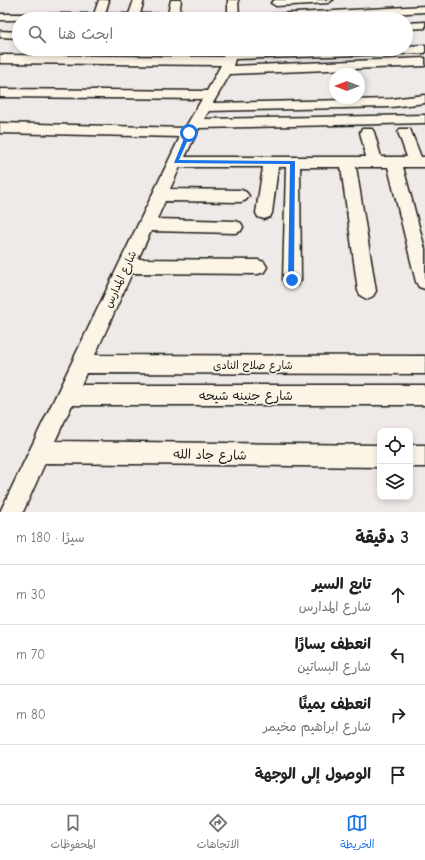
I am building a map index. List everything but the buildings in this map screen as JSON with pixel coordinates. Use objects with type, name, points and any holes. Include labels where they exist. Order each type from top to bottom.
[{"type":"street","points":[[100,12],[104,0]]},
{"type":"street","points":[[135,12],[139,0]]},
{"type":"street","points":[[174,12],[176,0]]},
{"type":"street","points":[[233,0],[235,12]]},
{"type":"street","points":[[276,3],[328,0]]},
{"type":"street","points":[[368,12],[425,9]]},
{"type":"street","points":[[0,17],[12,17]]},
{"type":"street","points":[[413,26],[425,25]]},
{"type":"street","points":[[0,34],[12,34]]},
{"type":"street","points":[[413,50],[425,49]]},
{"type":"street","points":[[229,59],[288,56]]},
{"type":"street","points":[[0,59],[229,59],[425,62]]},
{"type":"street","name":"شارع المدارس","points":[[11,512],[191,128],[208,101],[229,59]]},
{"type":"street","points":[[0,93],[208,101],[391,103],[425,99]]},
{"type":"street","points":[[0,128],[191,128],[425,119]]},
{"type":"street","points":[[367,132],[375,162]]},
{"type":"street","points":[[176,162],[420,162],[405,132]]},
{"type":"street","points":[[264,213],[271,162]]},
{"type":"street","points":[[292,280],[293,162]]},
{"type":"street","points":[[348,162],[366,291]]},
{"type":"street","points":[[394,162],[425,282]]},
{"type":"street","points":[[159,195],[241,196]]},
{"type":"street","points":[[145,225],[235,227]]},
{"type":"street","points":[[126,266],[258,267]]},
{"type":"street","name":"شارع صلاح النادى","points":[[80,364],[425,365]]},
{"type":"street","name":"شارع جنينه شيحه","points":[[66,395],[425,395]]},
{"type":"street","name":"شارع جاد الله","points":[[39,452],[377,456]]},
{"type":"street","points":[[413,456],[425,456]]},
{"type":"route","points":[[189,133],[176,162],[293,162],[292,280]]}]
